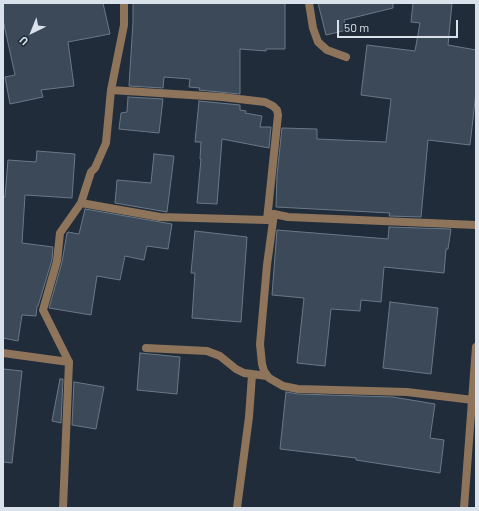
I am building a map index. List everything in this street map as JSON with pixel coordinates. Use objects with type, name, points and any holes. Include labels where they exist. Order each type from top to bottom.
[{"type":"street","points":[[63,508],[69,362],[43,310],[57,261],[60,233],[81,203],[91,172],[95,168],[106,142],[111,90],[124,25],[124,3]]},
{"type":"street","points":[[309,3],[313,28],[318,42],[327,50],[346,57]]},
{"type":"street","points":[[111,90],[222,97],[265,102],[273,106],[277,110],[278,115],[267,220]]},
{"type":"street","points":[[81,203],[160,216],[267,220],[274,214]]},
{"type":"street","points":[[274,214],[288,217],[476,225]]},
{"type":"street","points":[[274,214],[267,265],[260,344],[262,364],[267,376],[272,381],[283,386],[298,389],[407,392],[473,400]]},
{"type":"street","points":[[464,508],[476,347]]},
{"type":"street","points":[[146,348],[207,351],[220,356],[239,371],[252,375],[267,376]]},
{"type":"street","points":[[3,353],[69,362]]},
{"type":"street","points":[[237,508],[249,417],[252,375]]},
{"type":"building","points":[[3,3],[103,3],[110,34],[68,42],[74,86],[41,90],[43,97],[10,104],[5,77],[15,75],[3,20]]},
{"type":"building","points":[[133,3],[285,3],[285,49],[266,49],[266,51],[240,49],[240,94],[199,90],[200,88],[189,87],[190,79],[164,77],[163,88],[129,86]]},
{"type":"building","points":[[318,3],[393,3],[393,8],[344,20],[347,30],[326,35]]},
{"type":"building","points":[[413,3],[452,3],[448,45],[476,50],[476,92],[470,145],[428,140],[421,217],[389,216],[390,213],[276,207],[277,175],[282,128],[317,129],[317,139],[386,142],[391,99],[361,95],[367,45],[415,51],[420,23],[411,22]]},
{"type":"building","points":[[128,97],[163,99],[159,133],[119,129],[121,113],[127,112]]},
{"type":"building","points":[[199,101],[240,105],[240,110],[246,111],[245,113],[262,116],[260,127],[271,127],[269,148],[222,139],[217,204],[197,203],[201,142],[195,142]]},
{"type":"building","points":[[37,151],[75,154],[72,198],[25,195],[22,243],[53,247],[52,260],[37,306],[36,316],[22,315],[18,341],[3,338],[3,197],[5,197],[8,160],[36,162]]},
{"type":"building","points":[[154,154],[174,156],[167,212],[115,203],[117,180],[151,183]]},
{"type":"building","points":[[85,209],[172,224],[168,249],[147,246],[144,260],[125,256],[120,280],[97,276],[91,315],[49,308],[62,262],[67,233],[79,234]]},
{"type":"building","points":[[389,227],[451,229],[448,249],[446,249],[444,273],[384,267],[381,302],[361,300],[360,311],[331,309],[325,366],[297,363],[304,298],[272,295],[277,230],[388,239]]},
{"type":"building","points":[[195,231],[247,237],[241,322],[192,318],[195,273],[191,273]]},
{"type":"building","points":[[390,302],[438,308],[431,374],[383,368]]},
{"type":"building","points":[[140,353],[180,357],[177,394],[137,390]]},
{"type":"building","points":[[3,369],[22,371],[12,463],[3,462]]},
{"type":"building","points":[[60,379],[63,379],[61,423],[52,421]]},
{"type":"building","points":[[74,382],[104,387],[96,429],[72,425]]},
{"type":"building","points":[[286,392],[298,394],[393,397],[435,404],[430,438],[444,440],[440,473],[356,460],[356,458],[280,449]]}]
